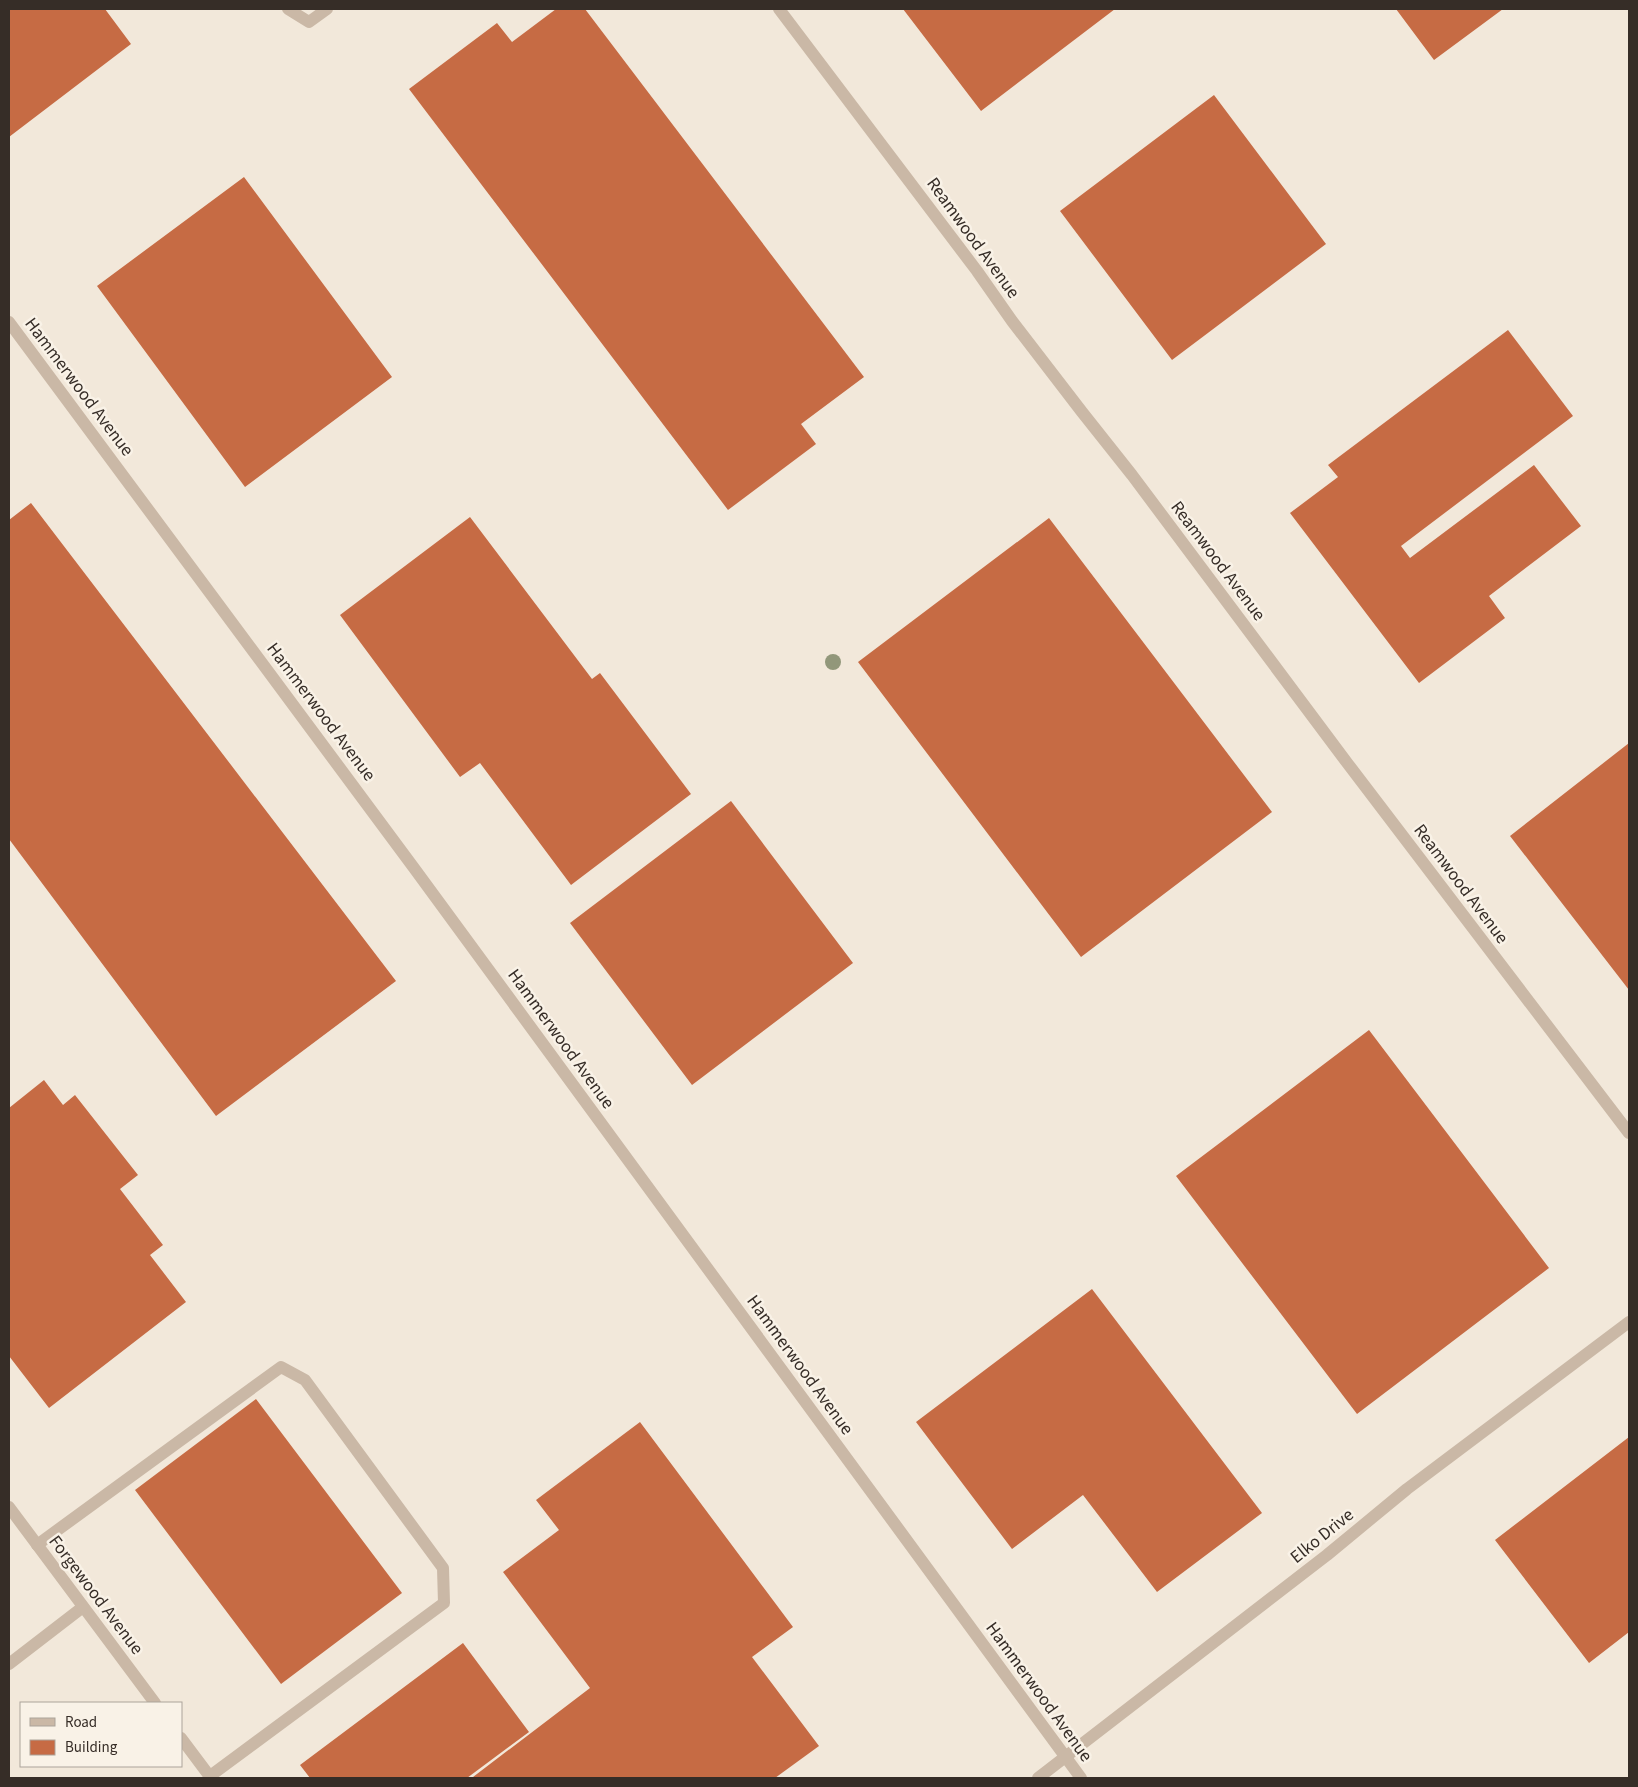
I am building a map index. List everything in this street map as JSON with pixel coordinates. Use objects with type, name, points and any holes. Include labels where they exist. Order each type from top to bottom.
[{"type":"street","points":[[288,9],[309,22],[327,9]]},
{"type":"street","name":"Reamwood Avenue","points":[[779,9],[1018,329],[1132,475],[1348,764],[1629,1134]]},
{"type":"street","name":"Hammerwood Avenue","points":[[9,322],[403,852],[1081,1778]]},
{"type":"street","name":"Elko Drive","points":[[1038,1778],[1327,1555],[1407,1489],[1629,1322]]},
{"type":"street","points":[[37,1545],[281,1367],[305,1380],[443,1568],[444,1603],[210,1777],[182,1739]]},
{"type":"street","name":"Forgewood Avenue","points":[[9,1506],[154,1702]]},
{"type":"street","points":[[9,1664],[83,1607]]},
{"type":"building","points":[[9,9],[105,9],[131,44],[9,137]]},
{"type":"building","points":[[556,9],[585,9],[864,377],[801,424],[816,444],[728,510],[409,89],[497,23],[512,42]]},
{"type":"building","points":[[903,9],[1115,9],[981,111]]},
{"type":"building","points":[[1396,9],[1503,9],[1434,60]]},
{"type":"building","points":[[1214,95],[1326,244],[1172,360],[1060,211]]},
{"type":"building","points":[[244,177],[392,377],[245,487],[97,286]]},
{"type":"building","points":[[1508,330],[1573,416],[1401,546],[1410,558],[1534,465],[1581,526],[1489,596],[1505,618],[1419,683],[1290,513],[1338,477],[1328,465]]},
{"type":"building","points":[[31,503],[396,981],[216,1116],[9,839],[9,520]]},
{"type":"building","points":[[470,517],[592,679],[600,673],[691,794],[571,885],[480,763],[460,777],[340,615]]},
{"type":"building","points":[[1049,518],[1272,812],[1081,957],[858,662]]},
{"type":"building","points":[[1629,743],[1629,990],[1510,836]]},
{"type":"building","points":[[731,801],[853,963],[692,1085],[570,923]]},
{"type":"building","points":[[1369,1030],[1549,1268],[1357,1414],[1176,1176]]},
{"type":"building","points":[[44,1080],[63,1105],[75,1095],[138,1175],[120,1189],[163,1245],[150,1255],[186,1302],[49,1408],[9,1356],[9,1108]]},
{"type":"building","points":[[1092,1289],[1262,1513],[1157,1592],[1083,1495],[1012,1549],[916,1422]]},
{"type":"building","points":[[256,1399],[402,1593],[281,1684],[135,1490]]},
{"type":"building","points":[[640,1422],[793,1627],[752,1657],[819,1746],[775,1778],[474,1778],[590,1688],[503,1572],[559,1530],[536,1500]]},
{"type":"building","points":[[1629,1437],[1629,1632],[1589,1663],[1495,1540]]},
{"type":"building","points":[[463,1643],[529,1732],[467,1778],[310,1778],[300,1765]]}]
